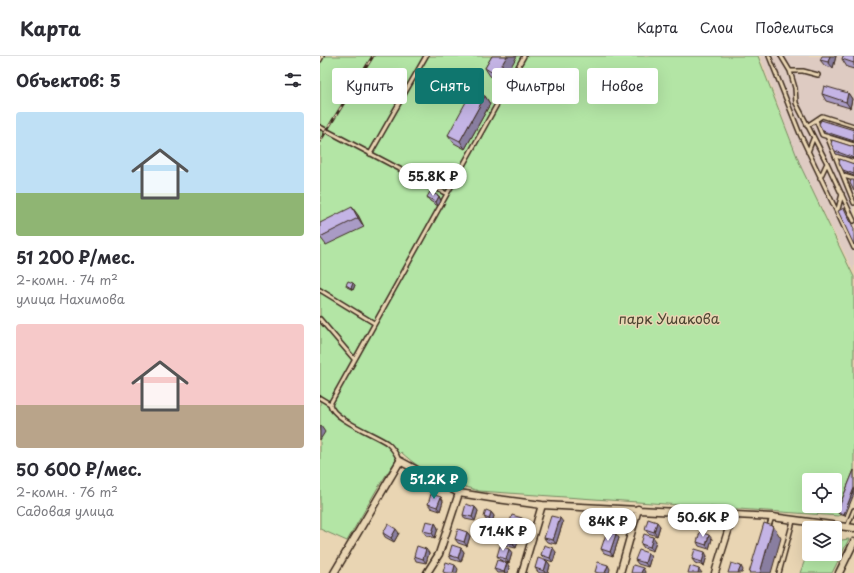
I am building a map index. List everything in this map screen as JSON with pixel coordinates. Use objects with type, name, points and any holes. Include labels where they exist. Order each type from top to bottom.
[{"type":"street","points":[[334,573],[400,461],[459,493],[542,505],[772,517],[851,528]]},
{"type":"street","points":[[427,573],[439,554],[459,493]]},
{"type":"street","points":[[522,573],[542,505]]},
{"type":"street","points":[[620,573],[638,509]]},
{"type":"street","points":[[715,573],[733,515]]},
{"type":"street","points":[[839,573],[854,542]]},
{"type":"lane","points":[[320,60],[322,56]]},
{"type":"lane","points":[[370,154],[426,56]]},
{"type":"lane","points":[[330,404],[524,56]]},
{"type":"lane","points":[[769,56],[808,152],[854,248]]},
{"type":"lane","points":[[781,56],[790,71],[796,103],[827,163],[854,221]]},
{"type":"lane","points":[[790,71],[803,71],[818,76]]},
{"type":"lane","points":[[807,126],[822,116],[854,126]]},
{"type":"lane","points":[[816,120],[822,135],[854,145]]},
{"type":"lane","points":[[320,127],[446,194]]},
{"type":"lane","points":[[827,136],[853,196],[854,203]]},
{"type":"lane","points":[[808,152],[814,139]]},
{"type":"lane","points":[[836,156],[854,162]]},
{"type":"lane","points":[[820,178],[827,163]]},
{"type":"lane","points":[[844,176],[854,179]]},
{"type":"lane","points":[[837,214],[842,194]]},
{"type":"lane","points":[[320,290],[374,324]]},
{"type":"lane","points":[[320,319],[354,359]]},
{"type":"lane","points":[[320,398],[330,404],[335,414],[386,443],[395,451],[400,461]]},
{"type":"lane","points":[[851,528],[854,510]]},
{"type":"lane","points":[[768,531],[772,517]]},
{"type":"lane","points":[[779,573],[793,521]]},
{"type":"shaded area","points":[[760,56],[854,56],[854,272],[801,167]]},
{"type":"green space","name":"парк Ушакова","points":[[320,56],[758,56],[801,167],[854,277],[854,480],[842,509],[842,473],[802,473],[802,513],[840,513],[839,516],[479,491],[437,477],[420,467],[401,452],[377,489],[347,541],[320,529]]},
{"type":"green space","points":[[849,539],[842,553],[842,540]]},
{"type":"green space","points":[[804,561],[838,561],[832,573],[800,573]]},
{"type":"building","points":[[492,56],[507,56],[500,68],[492,68],[492,72],[485,68]]},
{"type":"building","points":[[822,56],[830,56],[828,62],[820,60]]},
{"type":"building","points":[[843,56],[854,56],[854,63],[842,59]]},
{"type":"building","points":[[824,86],[848,93],[846,102],[822,94]]},
{"type":"building","points":[[465,104],[481,104],[460,141],[448,135]]},
{"type":"building","points":[[821,120],[854,130],[854,141],[823,131],[819,124]]},
{"type":"building","points":[[832,140],[854,147],[854,158],[835,151],[831,144]]},
{"type":"building","points":[[840,159],[854,164],[854,174],[843,170],[839,163]]},
{"type":"building","points":[[851,180],[854,180],[854,191],[850,183]]},
{"type":"building","points":[[430,192],[439,196],[436,202],[427,197]]},
{"type":"building","points":[[352,207],[358,218],[320,237],[320,223]]},
{"type":"building","points":[[844,208],[854,229],[854,245],[838,211]]},
{"type":"building","points":[[348,281],[353,283],[351,288],[346,285]]},
{"type":"building","points":[[854,470],[854,488],[844,514],[840,513],[842,513],[842,500]]},
{"type":"building","points":[[431,494],[441,497],[437,507],[428,504]]},
{"type":"building","points":[[466,504],[475,507],[472,517],[463,515]]},
{"type":"building","points":[[486,510],[491,512],[489,519],[484,517]]},
{"type":"building","points":[[512,515],[522,518],[519,528],[509,525]]},
{"type":"building","points":[[707,515],[711,516],[710,520],[706,519]]},
{"type":"building","points":[[551,516],[560,518],[553,540],[544,538]]},
{"type":"building","points":[[648,519],[657,522],[654,532],[645,529]]},
{"type":"building","points":[[426,521],[435,523],[432,533],[423,531]]},
{"type":"building","points":[[764,523],[773,526],[760,573],[749,573]]},
{"type":"building","points":[[388,524],[396,529],[391,538],[383,533]]},
{"type":"building","points":[[617,525],[622,526],[621,531],[616,529]]},
{"type":"building","points":[[458,529],[467,532],[464,542],[455,539]]},
{"type":"building","points":[[607,531],[616,534],[610,552],[601,549]]},
{"type":"building","points":[[507,532],[516,534],[513,544],[504,541]]},
{"type":"building","points":[[700,532],[709,535],[706,545],[697,542]]},
{"type":"building","points":[[644,534],[653,537],[650,547],[641,544]]},
{"type":"building","points":[[452,545],[461,548],[458,558],[449,555]]},
{"type":"building","points":[[544,545],[553,548],[550,558],[541,555]]},
{"type":"building","points":[[417,546],[426,549],[423,559],[414,556]]},
{"type":"building","points":[[500,546],[509,549],[506,559],[497,556]]},
{"type":"building","points":[[695,549],[705,552],[702,562],[692,559]]},
{"type":"building","points":[[639,550],[648,553],[645,563],[635,560]]},
{"type":"building","points":[[538,558],[547,561],[544,571],[535,568]]},
{"type":"building","points":[[497,560],[507,563],[504,572],[494,569]]},
{"type":"building","points":[[446,562],[455,565],[453,573],[443,572]]},
{"type":"building","points":[[598,562],[608,565],[605,573],[595,572]]},
{"type":"building","points":[[731,563],[741,566],[738,573],[728,573]]},
{"type":"building","points":[[633,565],[643,568],[641,573],[631,573]]},
{"type":"building","points":[[690,566],[699,569],[698,573],[688,573]]},
{"type":"railway","points":[[320,141],[373,56]]}]
